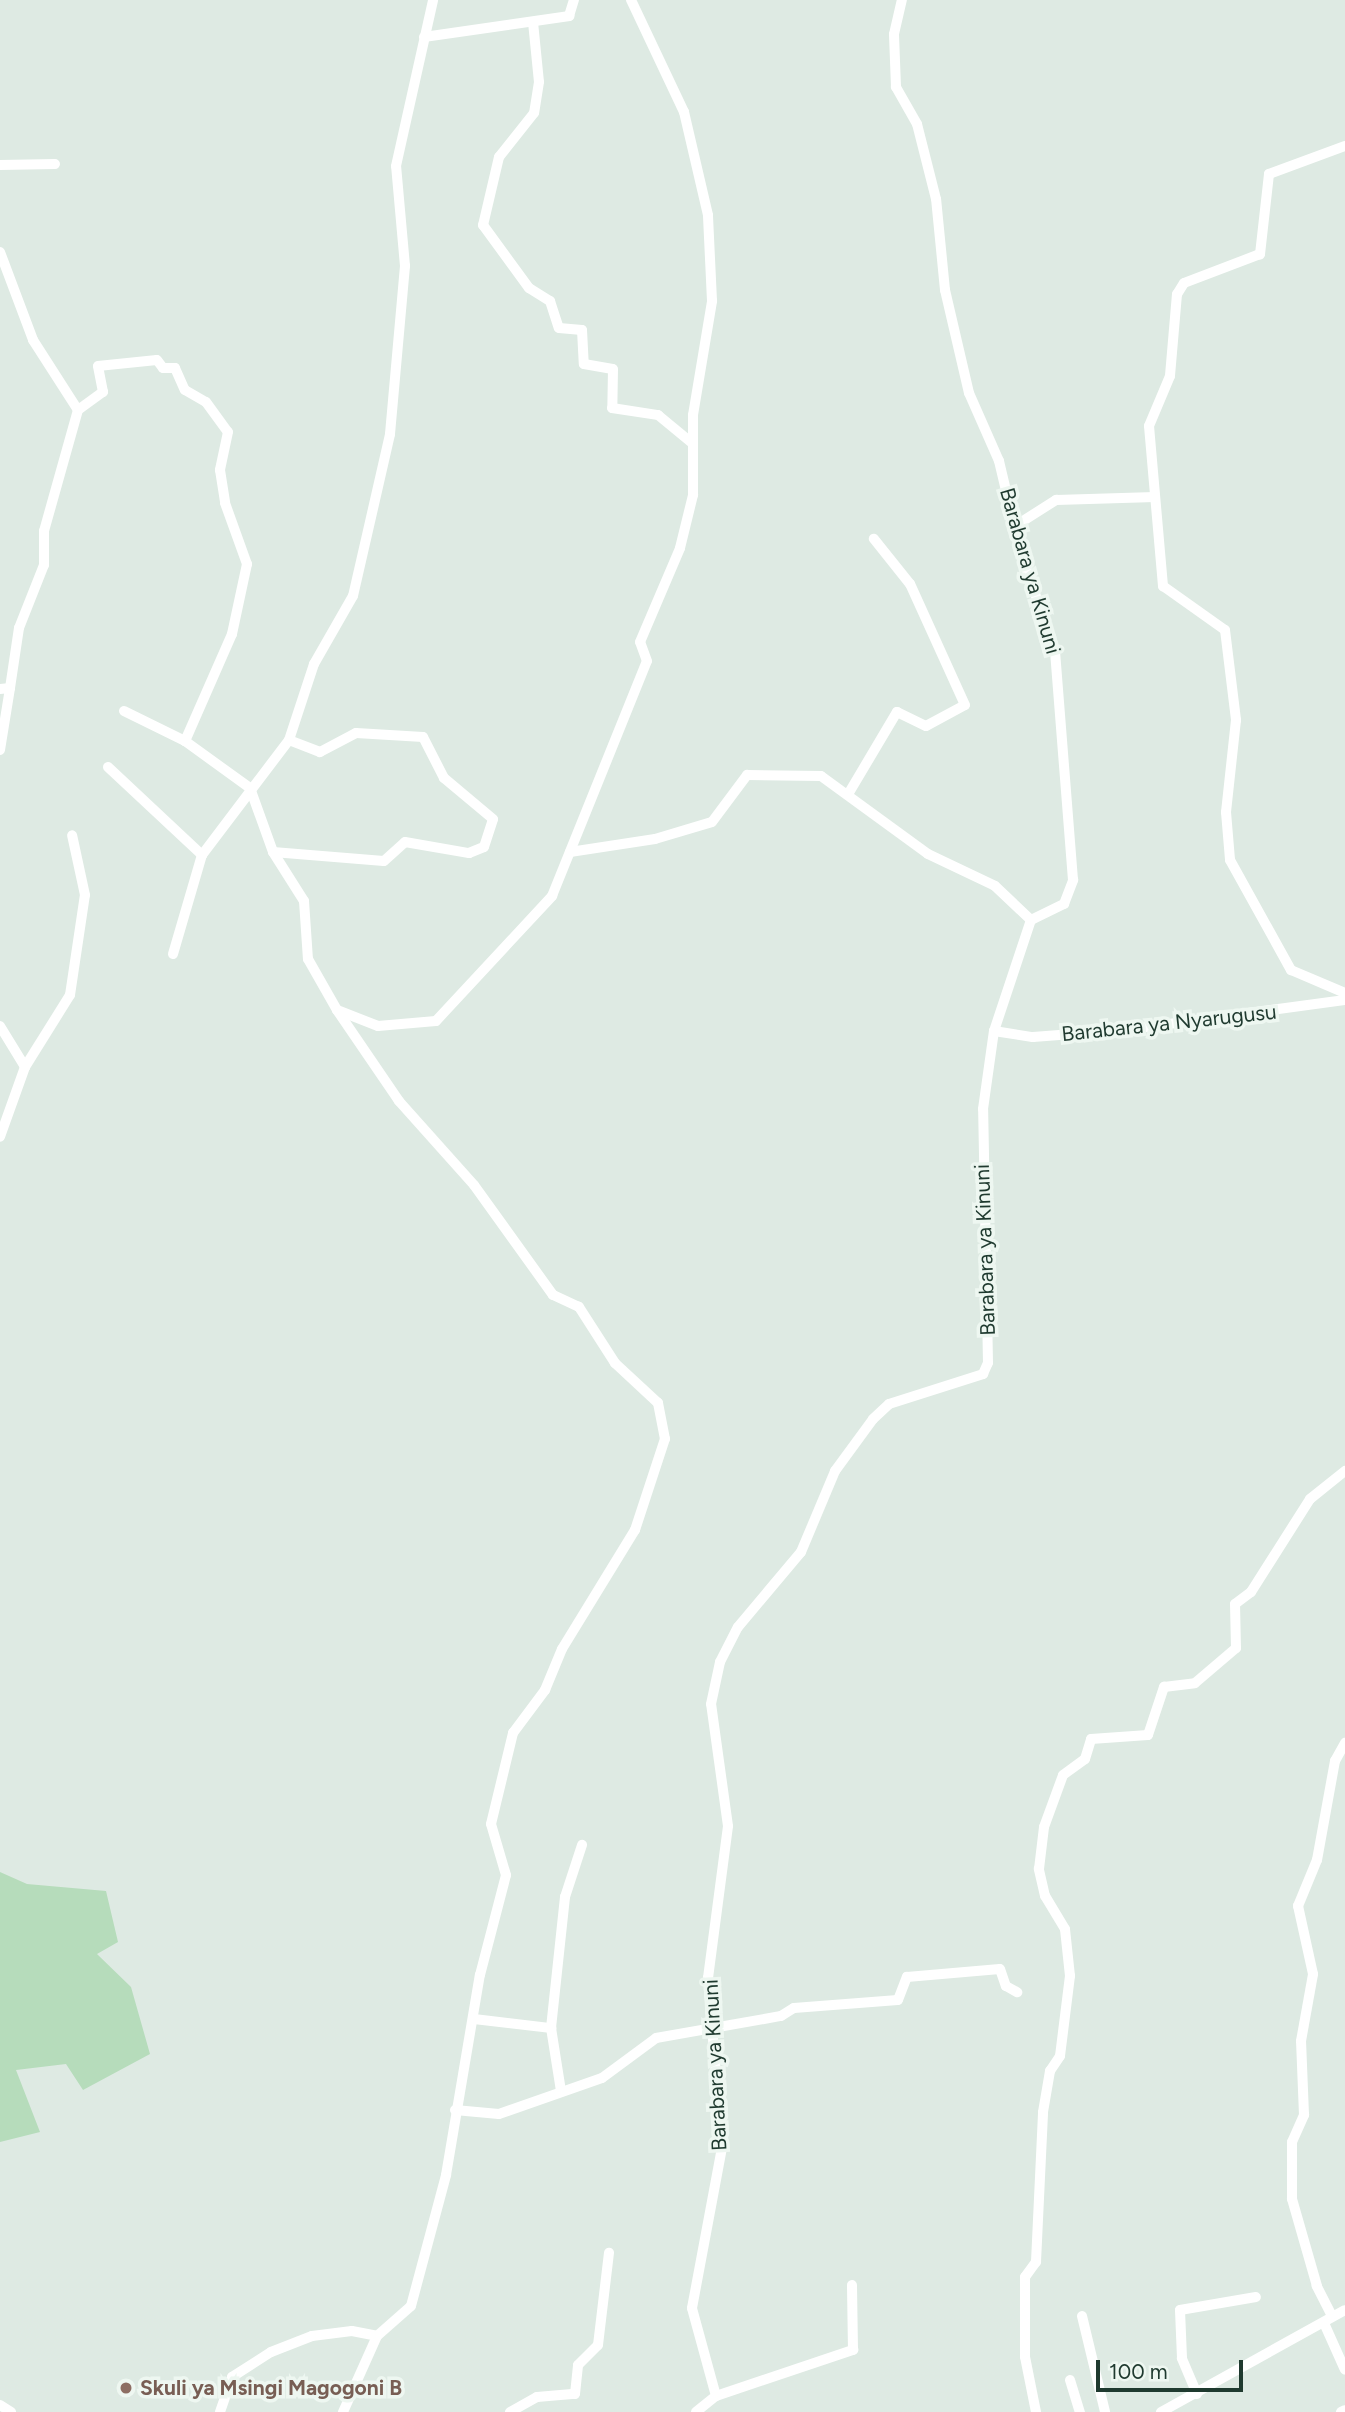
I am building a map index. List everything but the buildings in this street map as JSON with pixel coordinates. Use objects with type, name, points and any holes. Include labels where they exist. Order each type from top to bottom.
[{"type":"street","points":[[173,954],[202,855],[250,788],[289,740],[314,664],[353,596],[378,499],[402,329],[405,266],[396,166],[433,0]]},
{"type":"street","points":[[424,37],[569,16],[574,0]]},
{"type":"street","points":[[337,1010],[378,1026],[436,1021],[552,896],[648,661],[640,642],[680,548],[693,495],[692,443],[712,301],[708,215],[678,97],[631,0]]},
{"type":"street","name":"Barabara ya Kinuni","points":[[716,2396],[692,2308],[722,2148],[708,1978],[729,1826],[711,1704],[720,1662],[738,1627],[801,1552],[835,1471],[873,1419],[889,1404],[983,1374],[988,1363],[983,1109],[994,1031],[1031,920],[1071,895],[1074,841],[1055,650],[1015,526],[999,461],[969,393],[917,124],[896,87],[894,34],[902,0]]},
{"type":"street","points":[[533,22],[538,82],[534,113],[499,158],[485,229],[529,288],[550,301],[559,328],[582,330],[584,364],[613,369],[612,408],[658,415],[692,443]]},
{"type":"street","points":[[1345,146],[1269,174],[1259,254],[1184,283],[1177,295],[1170,376],[1149,426],[1163,586],[1225,629],[1236,720],[1226,812],[1230,860],[1292,970],[1327,989],[1345,993]]},
{"type":"street","points":[[0,165],[55,164]]},
{"type":"street","points":[[0,252],[33,340],[78,411]]},
{"type":"street","points":[[0,750],[5,689],[19,628],[44,565],[44,531],[78,411],[103,392],[98,366],[157,360],[163,368],[175,368],[185,390],[206,402],[228,432],[220,470],[225,503],[247,564],[232,634],[185,741]]},
{"type":"street","points":[[1015,526],[1056,500],[1155,497]]},
{"type":"street","points":[[850,791],[897,712],[926,726],[965,705],[909,584],[874,538]]},
{"type":"street","points":[[124,711],[185,741],[250,788],[273,852],[304,901],[308,959],[337,1010],[399,1101],[474,1185],[553,1295],[579,1307],[615,1363],[658,1403],[665,1439],[635,1530],[562,1649],[545,1690],[513,1733],[491,1824],[506,1875],[455,2110],[446,2175],[411,2306],[377,2336],[343,2412]]},
{"type":"street","points":[[273,852],[384,861],[405,842],[469,853],[484,847],[493,819],[444,778],[424,737],[356,733],[320,752],[289,740]]},
{"type":"street","points":[[108,767],[202,855]]},
{"type":"street","points":[[570,852],[655,839],[712,821],[747,775],[821,776],[850,791],[928,854],[995,886],[1031,920]]},
{"type":"street","points":[[0,1137],[24,1067],[70,995],[85,895],[72,835]]},
{"type":"street","name":"Barabara ya Nyarugusu","points":[[994,1031],[1033,1037],[1125,1030],[1345,1000]]},
{"type":"street","points":[[0,1026],[24,1067]]},
{"type":"street","points":[[1036,2412],[1025,2357],[1025,2277],[1036,2262],[1043,2112],[1050,2071],[1060,2056],[1070,1976],[1065,1929],[1045,1896],[1040,1869],[1044,1827],[1063,1775],[1085,1759],[1091,1739],[1148,1735],[1164,1687],[1195,1683],[1236,1648],[1235,1604],[1251,1592],[1310,1499],[1345,1471]]},
{"type":"street","points":[[1345,1743],[1335,1761],[1317,1860],[1297,1912],[1313,1974],[1301,2041],[1304,2115],[1293,2143],[1292,2199],[1345,2370]]},
{"type":"street","points":[[561,2091],[551,2028],[565,1897],[582,1845]]},
{"type":"street","points":[[455,2110],[499,2114],[620,2069],[656,2038],[781,2016],[794,2008],[898,2000],[907,1977],[1000,1969],[1006,1986],[1017,1992]]},
{"type":"street","points":[[474,2019],[551,2028]]},
{"type":"street","points":[[510,2412],[537,2397],[575,2394],[578,2365],[598,2345],[609,2253]]},
{"type":"street","points":[[696,2412],[716,2396],[853,2350],[852,2285]]},
{"type":"street","points":[[1197,2394],[1182,2358],[1180,2310],[1256,2297]]},
{"type":"street","points":[[1161,2412],[1345,2310]]},
{"type":"street","points":[[1082,2316],[1105,2412]]},
{"type":"street","points":[[220,2412],[232,2377],[271,2352],[313,2336],[352,2331],[377,2336]]},
{"type":"street","points":[[1070,2380],[1080,2412]]},
{"type":"street","points":[[0,2405],[11,2412]]},
{"type":"green space","points":[[0,1872],[27,1884],[106,1891],[118,1942],[97,1954],[131,1987],[150,2054],[83,2090],[66,2064],[16,2070],[40,2132],[0,2142]]},
{"type":"place","name":"Skuli ya Msingi Magogoni B","points":[[126,2388]]}]
